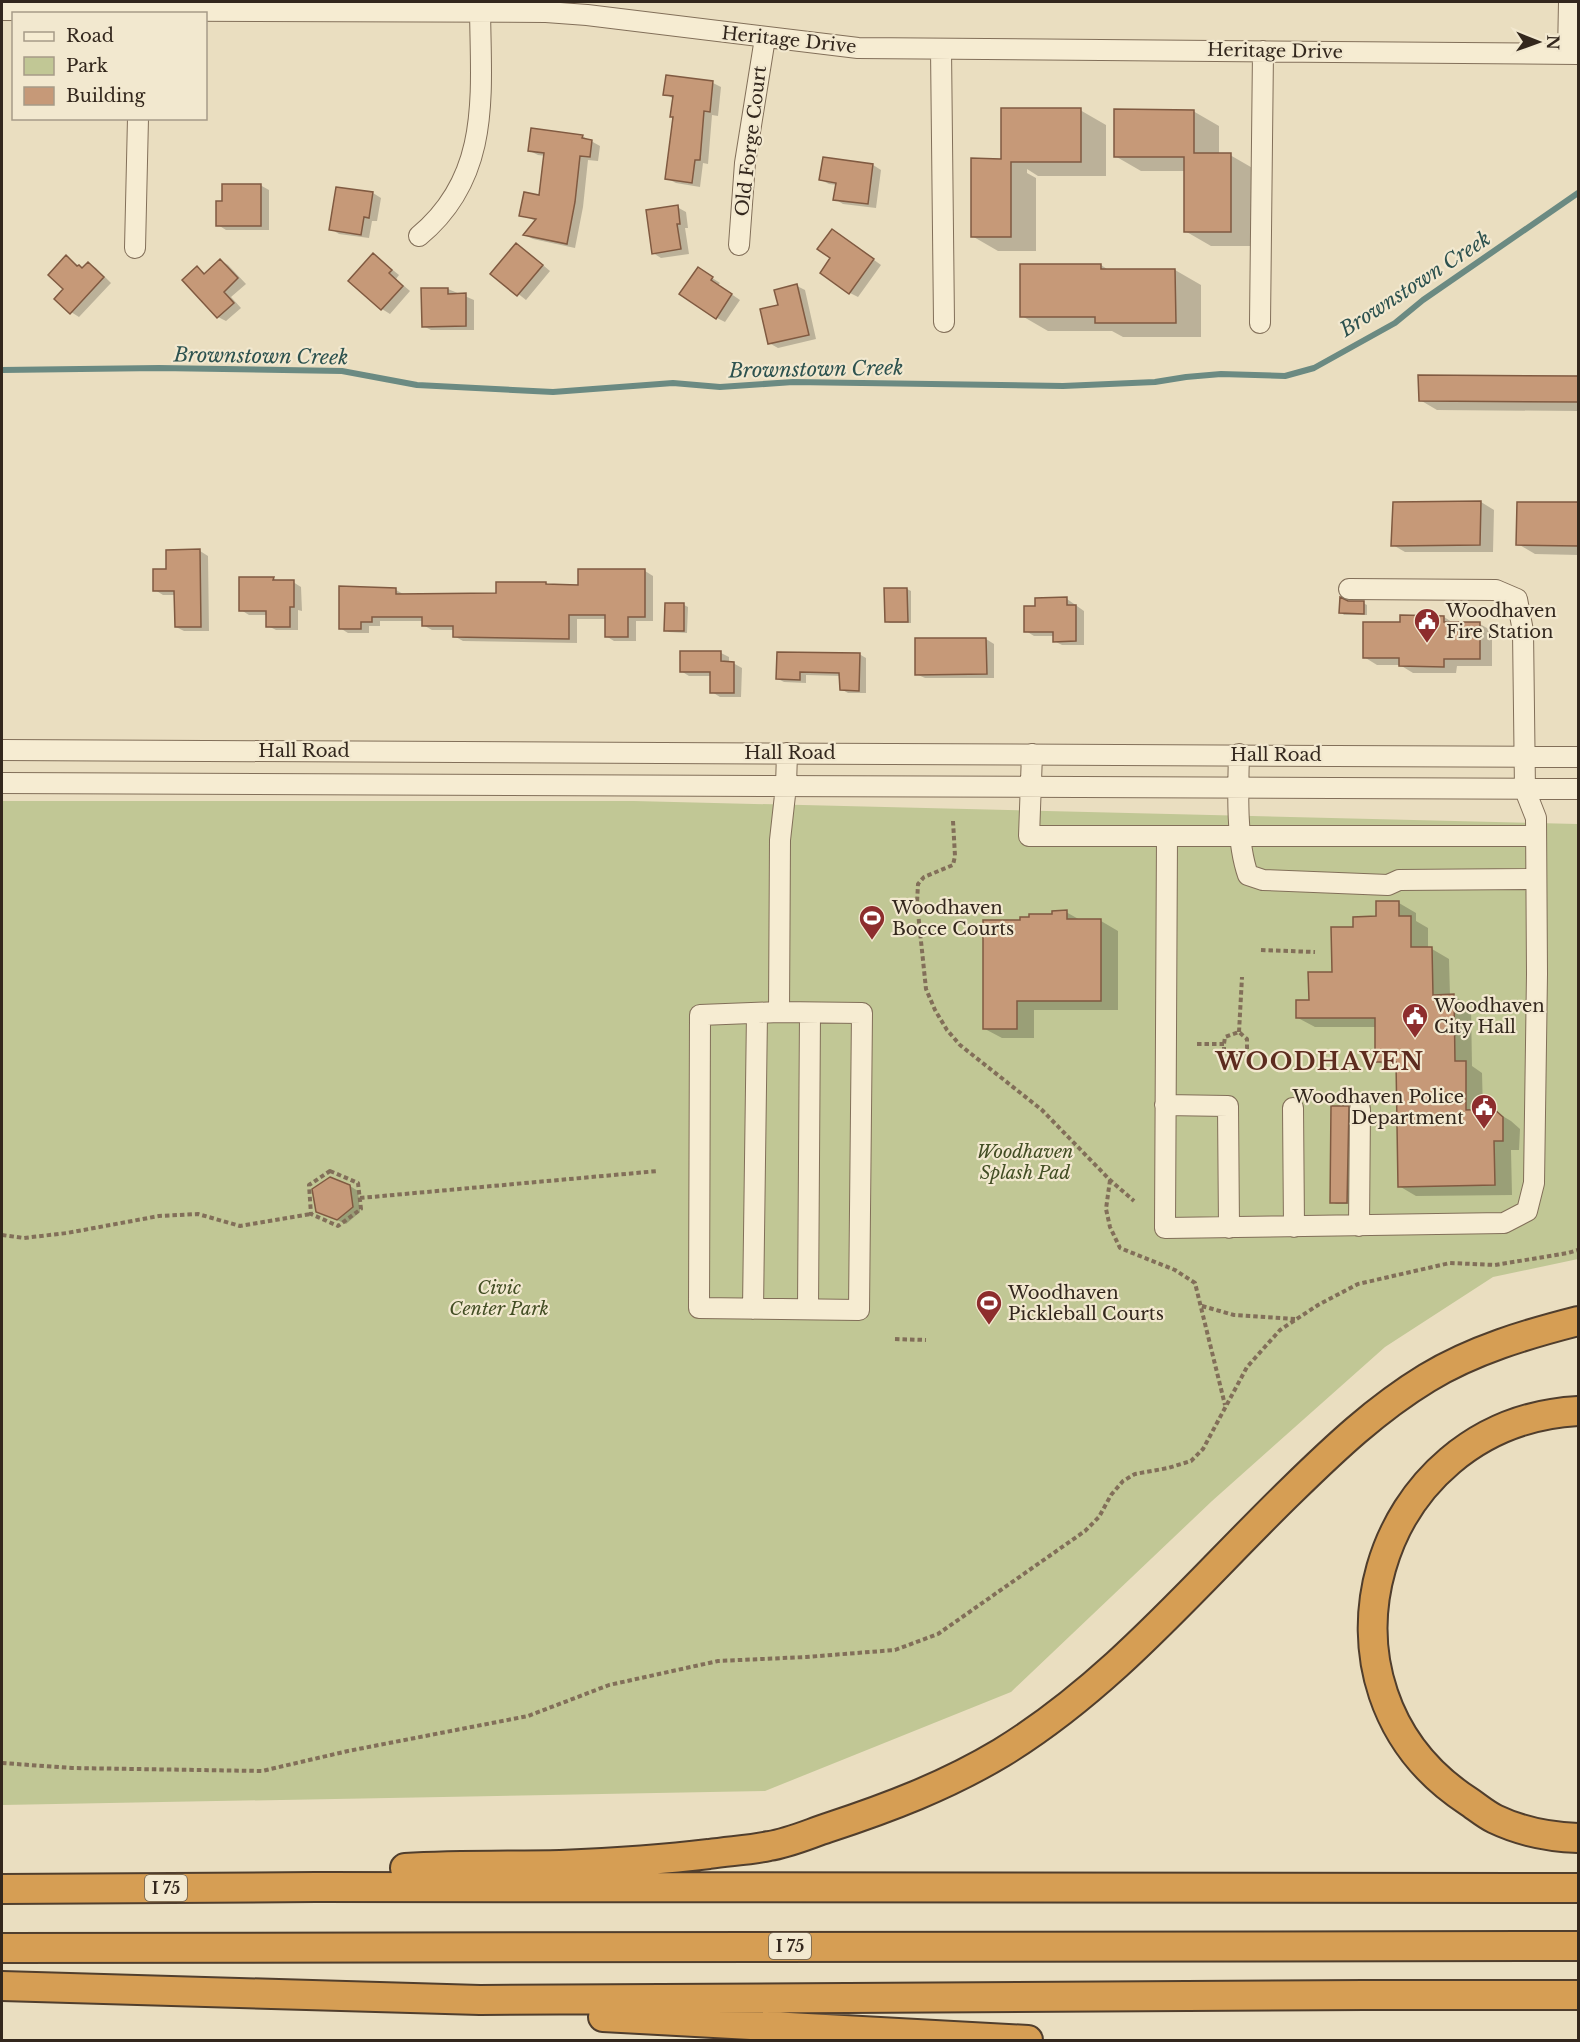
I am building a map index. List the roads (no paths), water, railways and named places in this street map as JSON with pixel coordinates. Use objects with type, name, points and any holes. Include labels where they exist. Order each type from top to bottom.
[{"type":"highway","points":[[331,1887],[393,1868],[564,1865],[663,1859],[771,1846],[886,1809],[922,1794],[1003,1751],[1086,1691],[1151,1633],[1246,1534],[1344,1440],[1384,1406],[1454,1363],[1510,1341],[1578,1321]]},
{"type":"highway","points":[[1578,1412],[1545,1415],[1504,1428],[1467,1448],[1434,1474],[1397,1526],[1383,1558],[1375,1593],[1372,1628],[1376,1663],[1385,1697],[1404,1736],[1424,1765],[1450,1789],[1495,1819],[1533,1832],[1578,1839]]},
{"type":"highway","name":"I 75","points":[[2,1889],[1578,1888]]},
{"type":"highway","name":"I 75","points":[[2,1948],[1578,1946]]},
{"type":"highway","points":[[2,1986],[480,2000],[1578,1995]]},
{"type":"highway","points":[[480,2000],[522,2012],[1028,2040]]},
{"type":"street","name":"Heritage Drive","points":[[2,10],[140,12],[480,7],[587,15],[858,48],[1573,54]]},
{"type":"street","points":[[419,236],[436,221],[461,187],[476,147],[481,82],[480,7]]},
{"type":"street","points":[[1572,14],[1573,54]]},
{"type":"street","name":"Old Forge Court","points":[[738,245],[745,163],[765,38]]},
{"type":"street","points":[[941,49],[944,322]]},
{"type":"street","points":[[1260,322],[1263,51]]},
{"type":"street","points":[[135,248],[138,120]]},
{"type":"street","points":[[1167,836],[1165,1228],[1504,1223],[1527,1211],[1534,1182],[1537,974],[1536,818],[1525,790],[1523,631],[1516,598],[1496,590],[1349,589]]},
{"type":"street","name":"Hall Road","points":[[2,750],[1578,757]]},
{"type":"street","points":[[380,751],[380,784]]},
{"type":"street","points":[[779,1012],[780,840],[787,753]]},
{"type":"street","points":[[1032,754],[1029,836],[1536,836]]},
{"type":"street","points":[[1239,754],[1238,788],[1241,836],[1243,862],[1248,875],[1263,880],[1388,885],[1399,880],[1536,879]]},
{"type":"street","name":"Hall Road","points":[[2,783],[1578,789]]},
{"type":"street","points":[[779,1012],[862,1013],[859,1310],[699,1308],[700,1014],[779,1012]]},
{"type":"street","points":[[808,1309],[810,1012]]},
{"type":"street","points":[[753,1308],[757,1013]]},
{"type":"street","points":[[1166,1105],[1228,1106],[1229,1228]]},
{"type":"street","points":[[1293,1108],[1294,1227]]},
{"type":"street","points":[[1359,1226],[1360,1109]]},
{"type":"waterway","name":"Brownstown Creek","points":[[2,370],[159,368],[342,371],[417,385],[553,392],[673,383],[720,387],[793,382],[1063,386],[1155,382],[1221,374],[1285,376],[1314,368],[1395,323],[1423,300],[1578,193]]},
{"type":"place","name":"Woodhaven Fire Station","points":[[1427,644]]},
{"type":"place","name":"Woodhaven Bocce Courts","points":[[872,941]]},
{"type":"place","name":"Woodhaven City Hall","points":[[1415,1039]]},
{"type":"place","name":"Woodhaven Police Department","points":[[1484,1130]]},
{"type":"place","name":"Woodhaven Pickleball Courts","points":[[989,1326]]},
{"type":"district","name":"WOODHAVEN","points":[[1320,1062]]},
{"type":"park label","name":"Woodhaven Splash Pad","points":[[1025,1162]]},
{"type":"park label","name":"Civic Center Park","points":[[499,1298]]}]
